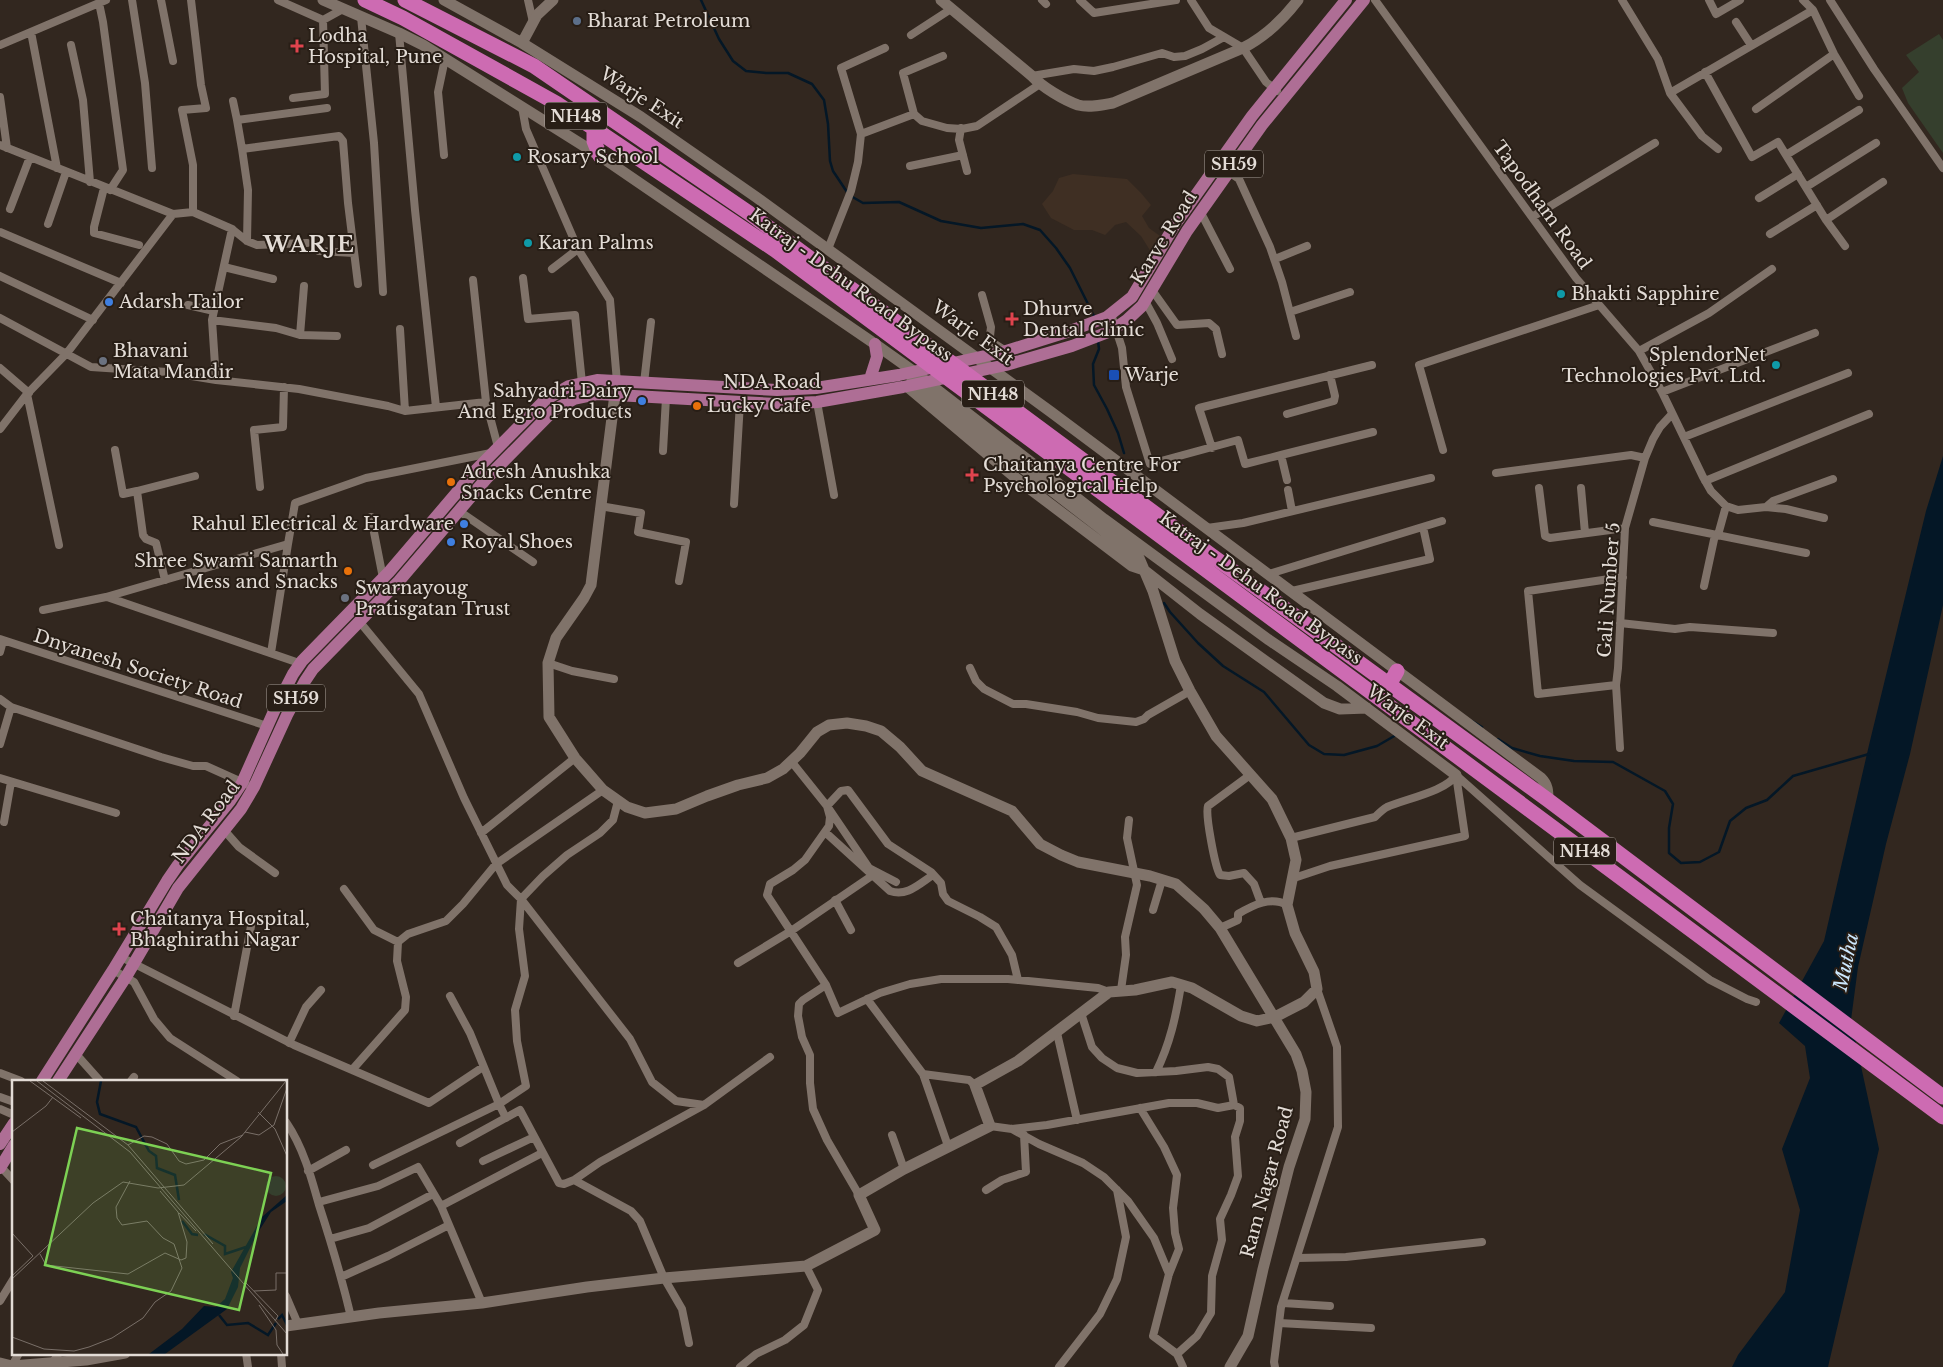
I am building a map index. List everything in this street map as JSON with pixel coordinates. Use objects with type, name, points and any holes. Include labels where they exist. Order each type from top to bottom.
[{"type":"highway","name":"Katraj - Dehu Road Bypass","points":[[365,0],[403,18],[548,98],[775,250],[1943,1117]]},
{"type":"highway","name":"Katraj - Dehu Road Bypass","points":[[405,0],[534,66],[749,213],[1458,736],[1548,800],[1940,1094]]},
{"type":"highway","points":[[594,128],[594,142],[600,156]]},
{"type":"highway","points":[[1389,685],[1397,671]]},
{"type":"main road","name":"Karve Road","points":[[991,368],[1094,338],[1114,329],[1127,320],[1149,295],[1170,257],[1200,211],[1346,0]]},
{"type":"main road","name":"Karve Road","points":[[1004,351],[1092,324],[1109,316],[1132,297],[1176,223],[1252,116],[1280,93],[1364,0]]},
{"type":"main road","points":[[870,379],[877,357],[875,344]]},
{"type":"main road","name":"SH59","points":[[976,358],[1004,351]]},
{"type":"main road","name":"NDA Road","points":[[644,383],[793,390],[906,373],[976,358]]},
{"type":"main road","name":"NDA Road","points":[[59,1080],[126,977],[178,888],[241,809],[254,787],[287,715],[313,669],[399,581],[486,479],[554,410],[574,398],[598,394],[785,404],[818,402],[991,368]]},
{"type":"main road","name":"NDA Road","points":[[43,1080],[178,864],[230,801],[242,783],[267,726],[300,664],[383,578],[496,450],[545,400],[570,386],[582,383],[597,380],[617,382]]},
{"type":"main road","name":"SH59","points":[[617,382],[644,383]]},
{"type":"main road","points":[[496,450],[506,458]]},
{"type":"main road","points":[[0,1144],[7,1128]]},
{"type":"main road","points":[[0,1167],[12,1149]]},
{"type":"street","points":[[132,0],[145,83],[152,168]]},
{"type":"street","points":[[162,0],[173,61]]},
{"type":"street","points":[[191,0],[201,84],[206,108],[182,110],[194,165],[193,212]]},
{"type":"street","points":[[278,0],[323,20]]},
{"type":"street","points":[[323,0],[399,33],[445,59],[600,156],[875,344],[916,384],[1139,558],[1154,590],[1175,661],[1190,691],[1216,736],[1272,799],[1292,838],[1296,860],[1294,878],[1287,905],[1295,934],[1314,972],[1337,1047],[1338,1127],[1283,1303],[1275,1367]]},
{"type":"street","name":"Warje Exit","points":[[444,0],[522,43],[641,117],[828,249],[1208,528],[1541,778],[1546,784],[1548,800]]},
{"type":"street","points":[[528,0],[533,22]]},
{"type":"street","points":[[522,43],[537,15],[553,0]]},
{"type":"street","points":[[941,0],[1036,80],[1079,105],[1097,106],[1113,103],[1261,39],[1278,25],[1298,0]]},
{"type":"street","points":[[1080,0],[1094,13],[1176,0]]},
{"type":"street","points":[[1191,0],[1208,28],[1243,48],[1266,82],[1280,93]]},
{"type":"street","name":"Tapodham Road","points":[[1375,0],[1576,278],[1639,352],[1662,392],[1705,481],[1711,491],[1726,506]]},
{"type":"street","points":[[1622,0],[1658,59],[1670,93],[1702,136],[1718,149]]},
{"type":"street","points":[[1709,0],[1716,14],[1740,0]]},
{"type":"street","points":[[1803,0],[1813,10],[1834,54],[1859,96]]},
{"type":"street","points":[[1830,0],[1874,69],[1943,168]]},
{"type":"street","points":[[0,45],[102,2],[122,170],[107,189],[94,227],[94,233],[139,245]]},
{"type":"street","points":[[323,20],[343,9]]},
{"type":"street","points":[[911,36],[951,9]]},
{"type":"street","points":[[1670,93],[1813,10]]},
{"type":"street","points":[[362,17],[377,176],[383,292]]},
{"type":"street","points":[[293,98],[325,94],[323,20]]},
{"type":"street","points":[[1736,22],[1751,45]]},
{"type":"street","points":[[31,32],[57,168]]},
{"type":"street","points":[[399,33],[414,210],[436,407]]},
{"type":"street","points":[[943,56],[903,73],[914,114],[922,121],[947,128],[961,128],[977,126],[1036,80],[1074,69],[1094,71],[1113,68],[1162,53],[1185,56],[1202,50],[1224,37]]},
{"type":"street","points":[[71,44],[83,100],[90,182]]},
{"type":"street","points":[[828,249],[851,192],[858,162],[861,134],[841,68],[885,48]]},
{"type":"street","points":[[1756,109],[1834,54]]},
{"type":"street","points":[[444,155],[438,92],[445,59]]},
{"type":"street","points":[[1705,72],[1752,157],[1778,142],[1826,220],[1845,246]]},
{"type":"street","points":[[0,98],[4,147],[173,214],[193,212],[232,229],[247,241],[257,245],[307,243]]},
{"type":"street","points":[[233,101],[248,190],[247,241]]},
{"type":"street","points":[[522,107],[526,129],[578,249],[610,300],[617,382]]},
{"type":"street","points":[[237,120],[327,108]]},
{"type":"street","points":[[1786,155],[1859,110]]},
{"type":"street","points":[[861,134],[914,114]]},
{"type":"street","points":[[961,128],[959,140],[967,170]]},
{"type":"street","points":[[242,149],[309,139],[341,137],[358,284]]},
{"type":"street","points":[[1806,187],[1876,143]]},
{"type":"street","points":[[1532,217],[1655,144]]},
{"type":"street","points":[[910,166],[963,155]]},
{"type":"street","points":[[10,209],[30,157]]},
{"type":"street","points":[[1217,164],[1239,179],[1275,260],[1296,336]]},
{"type":"street","points":[[48,224],[66,172]]},
{"type":"street","points":[[1759,198],[1798,174]]},
{"type":"street","points":[[1826,220],[1883,182]]},
{"type":"street","points":[[1770,234],[1817,205]]},
{"type":"street","points":[[1200,211],[1230,269]]},
{"type":"street","points":[[0,429],[28,393],[67,353],[173,214]]},
{"type":"street","points":[[216,380],[212,320],[232,229]]},
{"type":"street","points":[[0,232],[122,283]]},
{"type":"street","points":[[1275,260],[1307,246]]},
{"type":"street","points":[[552,269],[578,249]]},
{"type":"street","points":[[320,251],[354,253]]},
{"type":"street","points":[[224,267],[273,280]]},
{"type":"street","points":[[1639,352],[1708,314],[1772,269]]},
{"type":"street","points":[[0,276],[93,320]]},
{"type":"street","points":[[523,278],[528,319],[575,315],[582,383]]},
{"type":"street","points":[[271,653],[295,503],[366,478],[496,450],[486,402],[473,280]]},
{"type":"street","points":[[300,335],[304,286]]},
{"type":"street","points":[[1290,312],[1350,292]]},
{"type":"street","points":[[982,295],[991,327],[990,336],[992,342],[1004,351]]},
{"type":"street","points":[[1149,295],[1177,325],[1209,323],[1216,329],[1222,354]]},
{"type":"street","points":[[1149,295],[1157,323],[1172,359]]},
{"type":"street","points":[[188,305],[214,311]]},
{"type":"street","points":[[1443,450],[1419,365],[1599,305]]},
{"type":"street","points":[[1109,316],[1122,348],[1126,387],[1150,464],[1238,440],[1245,464],[1373,432]]},
{"type":"street","points":[[0,318],[91,367],[167,372],[284,388],[388,406],[405,411],[486,402]]},
{"type":"street","points":[[212,320],[276,328],[300,335],[337,336]]},
{"type":"street","points":[[644,383],[651,322]]},
{"type":"street","points":[[400,329],[405,411]]},
{"type":"street","points":[[1662,392],[1815,333]]},
{"type":"street","points":[[1212,448],[1199,408],[1372,365]]},
{"type":"street","points":[[0,368],[28,393],[59,545]]},
{"type":"street","points":[[1684,437],[1848,373]]},
{"type":"street","points":[[1287,414],[1334,401],[1335,396],[1330,375]]},
{"type":"street","name":"Ram Nagar Road","points":[[617,382],[591,585],[556,638],[548,662],[549,717],[575,758],[603,790],[627,807],[645,813],[676,809],[723,790],[767,778],[783,769],[817,732],[830,725],[847,723],[866,726],[881,731],[900,747],[922,772],[1012,811],[1040,844],[1060,855],[1078,862],[1133,872],[1176,884],[1204,909],[1220,928],[1296,1054],[1306,1092],[1306,1119],[1289,1167],[1248,1336],[1230,1367]]},
{"type":"street","name":"Warje Exit","points":[[916,384],[1456,774]]},
{"type":"street","points":[[260,486],[254,430],[283,427],[284,388]]},
{"type":"street","points":[[663,451],[666,398]]},
{"type":"street","points":[[734,504],[740,402]]},
{"type":"street","points":[[818,402],[834,495]]},
{"type":"street","name":"Gali Number 5","points":[[1620,748],[1616,685],[1626,528],[1646,458],[1660,427],[1672,414]]},
{"type":"street","points":[[1705,481],[1869,414]]},
{"type":"street","points":[[115,450],[123,494],[194,476]]},
{"type":"street","points":[[1281,455],[1286,480]]},
{"type":"street","points":[[1496,473],[1631,455],[1646,458]]},
{"type":"street","points":[[1208,528],[1243,523],[1431,478]]},
{"type":"street","points":[[1766,507],[1772,501],[1833,479]]},
{"type":"street","points":[[1539,488],[1545,536],[1550,538],[1626,528]]},
{"type":"street","points":[[1581,488],[1586,533]]},
{"type":"street","points":[[1288,490],[1292,511]]},
{"type":"street","points":[[137,491],[143,535],[146,539],[156,543],[165,580]]},
{"type":"street","points":[[600,506],[641,513],[638,532],[686,542],[679,580]]},
{"type":"street","points":[[1704,586],[1716,535],[1726,506],[1738,510],[1766,507],[1786,509],[1824,518]]},
{"type":"street","points":[[459,511],[533,562]]},
{"type":"street","points":[[371,517],[383,578]]},
{"type":"street","points":[[1269,574],[1442,521]]},
{"type":"street","points":[[1653,522],[1806,553]]},
{"type":"street","points":[[1292,591],[1430,559],[1423,527]]},
{"type":"street","points":[[43,610],[106,597],[288,544]]},
{"type":"street","points":[[1144,570],[1200,614],[1324,703],[1340,709],[1366,709],[1379,698]]},
{"type":"street","points":[[1616,685],[1538,694],[1528,591],[1623,577]]},
{"type":"street","points":[[106,597],[313,669]]},
{"type":"street","points":[[359,621],[419,694],[481,833],[507,885],[521,899],[630,1039],[652,1082],[676,1101],[704,1105]]},
{"type":"street","points":[[1620,623],[1675,629],[1690,627],[1774,633]]},
{"type":"street","points":[[0,652],[2,640]]},
{"type":"street","name":"Dnyanesh Society Road","points":[[2,640],[267,726]]},
{"type":"street","points":[[548,662],[572,671],[614,678]]},
{"type":"street","points":[[970,668],[976,682],[984,689],[1013,704],[1026,704],[1077,712],[1098,718],[1136,722],[1190,691]]},
{"type":"street","points":[[0,699],[12,707],[161,757],[193,766],[206,766],[254,787]]},
{"type":"street","points":[[0,744],[12,707]]},
{"type":"street","points":[[481,833],[575,758]]},
{"type":"street","points":[[1294,878],[1330,866],[1465,836],[1456,774],[1458,758]]},
{"type":"street","points":[[792,761],[827,806],[869,868],[896,882]]},
{"type":"street","points":[[1292,838],[1375,817],[1385,807],[1437,788],[1454,779],[1456,774]]},
{"type":"street","points":[[1456,774],[1588,890],[1710,980],[1746,999],[1756,1002]]},
{"type":"street","points":[[1250,775],[1208,806],[1207,810],[1214,863],[1220,875],[1229,876],[1244,873],[1254,884],[1261,903]]},
{"type":"street","points":[[0,778],[116,813]]},
{"type":"street","points":[[4,822],[11,782]]},
{"type":"street","points":[[352,1070],[405,1010],[406,997],[397,961],[398,942],[408,934],[446,920],[463,904],[496,864],[603,790]]},
{"type":"street","points":[[827,806],[841,791],[848,790],[888,844],[933,875],[941,883],[943,894],[948,901],[996,927],[1012,955],[1018,980]]},
{"type":"street","points":[[373,1166],[499,1104],[526,1086],[517,1041],[515,1010],[525,976],[519,929],[521,899],[567,855],[600,833],[613,820],[618,801]]},
{"type":"street","points":[[827,806],[830,817],[829,826],[825,832],[805,860],[770,884],[767,889],[767,895],[826,985],[838,1013],[880,993],[910,984],[941,979],[1018,980],[1115,991],[1135,990],[1167,982],[1192,988],[1241,1016],[1257,1021],[1275,1018],[1304,1002],[1318,989]]},
{"type":"street","points":[[975,1086],[1018,1061],[1081,1013],[1115,991],[1126,955],[1125,937],[1137,885],[1127,838],[1129,820]]},
{"type":"street","points":[[224,830],[239,847],[275,873]]},
{"type":"street","points":[[825,832],[890,891],[899,894],[906,892],[933,875]]},
{"type":"street","points":[[738,963],[791,931],[873,875]]},
{"type":"street","points":[[1153,910],[1162,880]]},
{"type":"street","points":[[344,889],[374,930],[398,942]]},
{"type":"street","points":[[835,900],[851,930]]},
{"type":"street","points":[[1220,928],[1238,920],[1238,914],[1261,903],[1280,900],[1287,905]]},
{"type":"street","points":[[234,1016],[252,921]]},
{"type":"street","points":[[121,957],[289,1043],[429,1102],[483,1067]]},
{"type":"street","points":[[113,970],[134,982],[154,1019],[170,1038],[235,1080]]},
{"type":"street","points":[[288,1306],[292,1325],[482,1303],[586,1287],[664,1278],[806,1266],[874,1230],[859,1196],[827,1140],[813,1109],[810,1083],[810,1055],[802,1037],[798,1016],[799,1004],[826,985]]},
{"type":"street","points":[[1156,1072],[1167,1049],[1181,985]]},
{"type":"street","points":[[289,1043],[306,1007],[321,990]]},
{"type":"street","points":[[450,996],[470,1033],[506,1118]]},
{"type":"street","points":[[867,999],[923,1074],[948,1146]]},
{"type":"street","points":[[1081,1013],[1092,1047],[1102,1058],[1117,1068],[1137,1073],[1208,1067],[1218,1069],[1229,1077],[1234,1105]]},
{"type":"street","points":[[1057,1033],[1077,1120]]},
{"type":"street","points":[[75,1053],[99,1080]]},
{"type":"street","points":[[460,1143],[520,1110],[559,1183],[564,1184],[704,1105],[770,1057]]},
{"type":"street","points":[[0,1073],[18,1080]]},
{"type":"street","points":[[923,1074],[969,1080],[975,1086],[990,1126]]},
{"type":"street","points":[[0,1097],[12,1101]]},
{"type":"street","points":[[859,1196],[904,1169],[990,1126],[1012,1129],[1178,1103],[1198,1102],[1218,1108],[1234,1105],[1240,1108],[1240,1121],[1235,1137],[1238,1176],[1220,1219],[1222,1240],[1212,1276],[1211,1313],[1197,1336],[1176,1354]]},
{"type":"street","points":[[1140,1108],[1164,1147],[1177,1175],[1173,1208],[1178,1250],[1169,1274],[1153,1336],[1176,1354],[1183,1367]]},
{"type":"street","points":[[0,1110],[12,1114]]},
{"type":"street","points":[[288,1125],[298,1139],[319,1202],[351,1317]]},
{"type":"street","points":[[1012,1129],[1082,1163],[1104,1177],[1128,1201],[1154,1238],[1169,1274]]},
{"type":"street","points":[[892,1135],[904,1169]]},
{"type":"street","points":[[986,1190],[1002,1180],[1026,1172],[1024,1135]]},
{"type":"street","points":[[483,1161],[534,1137]]},
{"type":"street","points":[[308,1171],[346,1150]]},
{"type":"street","points":[[441,1206],[542,1152]]},
{"type":"street","points":[[0,1167],[12,1179]]},
{"type":"street","points":[[319,1202],[378,1186],[418,1167],[441,1206],[482,1303]]},
{"type":"street","points":[[574,1180],[622,1205],[640,1221],[664,1278],[682,1309],[688,1343]]},
{"type":"street","points":[[1059,1367],[1100,1314],[1117,1279],[1126,1237],[1117,1190]]},
{"type":"street","points":[[330,1239],[369,1228],[433,1194]]},
{"type":"street","points":[[341,1277],[449,1225]]},
{"type":"street","points":[[1297,1258],[1346,1258],[1482,1242]]},
{"type":"street","points":[[740,1367],[756,1354],[785,1340],[804,1325],[818,1290],[806,1266]]},
{"type":"street","points":[[0,1301],[12,1281]]},
{"type":"street","points":[[1283,1303],[1330,1306]]},
{"type":"street","points":[[1279,1323],[1371,1328]]},
{"type":"street","points":[[12,1366],[18,1354]]},
{"type":"street","points":[[0,1363],[12,1366],[56,1358],[114,1354]]},
{"type":"street","points":[[246,1354],[248,1367]]},
{"type":"street","points":[[281,1354],[282,1367]]},
{"type":"shaded area","points":[[1073,174],[1127,179],[1141,193],[1151,205],[1142,216],[1149,228],[1160,236],[1151,252],[1141,236],[1126,222],[1115,225],[1105,235],[1092,230],[1074,230],[1051,218],[1042,204],[1053,191],[1059,178]]},
{"type":"green space","points":[[1939,34],[1943,40],[1943,153],[1908,103],[1902,88],[1919,72],[1906,55]]},
{"type":"water","name":"Mutha","points":[[1943,456],[1943,605],[1910,754],[1886,844],[1858,967],[1851,1020],[1879,1149],[1828,1367],[1732,1367],[1738,1355],[1785,1292],[1800,1210],[1782,1149],[1810,1078],[1805,1046],[1779,1023],[1824,941],[1926,511]]},
{"type":"waterway","points":[[701,0],[719,39],[733,61],[746,71],[788,73],[812,84],[824,100],[828,124],[830,161],[833,171],[849,195],[863,203],[899,202],[941,221],[981,228],[1023,224],[1040,230],[1070,268],[1095,318]]},
{"type":"waterway","points":[[1098,341],[1099,349],[1093,364],[1094,385],[1118,433],[1124,453]]},
{"type":"waterway","points":[[1164,603],[1198,643],[1223,666],[1264,692],[1309,745],[1324,754],[1344,755],[1377,746],[1396,735]]},
{"type":"waterway","points":[[1472,721],[1482,727]]},
{"type":"waterway","points":[[1498,739],[1512,748],[1540,756],[1574,761],[1613,762],[1665,791],[1673,804],[1669,828],[1669,853],[1681,863],[1700,862],[1719,852],[1730,821],[1746,808],[1767,800],[1793,776],[1869,754]]},
{"type":"place","name":"Bharat Petroleum","points":[[577,21]]},
{"type":"place","name":"Lodha Hospital, Pune","points":[[297,46]]},
{"type":"place","name":"Rosary School","points":[[517,157]]},
{"type":"place","name":"Karan Palms","points":[[528,243]]},
{"type":"place","name":"Bhakti Sapphire","points":[[1561,294]]},
{"type":"place","name":"Adarsh Tailor","points":[[109,302]]},
{"type":"place","name":"Dhurve Dental Clinic","points":[[1012,319]]},
{"type":"place","name":"Bhavani Mata Mandir","points":[[103,361]]},
{"type":"place","name":"SplendorNet Technologies Pvt. Ltd.","points":[[1776,365]]},
{"type":"place","name":"Warje","points":[[1114,375]]},
{"type":"place","name":"Sahyadri Dairy And Egro Products","points":[[642,401]]},
{"type":"place","name":"Lucky Cafe","points":[[697,406]]},
{"type":"place","name":"Chaitanya Centre For Psychological Help","points":[[972,475]]},
{"type":"place","name":"Adresh Anushka Snacks Centre","points":[[451,482]]},
{"type":"place","name":"Rahul Electrical & Hardware","points":[[464,524]]},
{"type":"place","name":"Royal Shoes","points":[[451,542]]},
{"type":"place","name":"Shree Swami Samarth Mess and Snacks","points":[[348,571]]},
{"type":"place","name":"Swarnayoug Pratisgatan Trust","points":[[345,598]]},
{"type":"place","name":"Chaitanya Hospital, Bhaghirathi Nagar","points":[[119,929]]},
{"type":"district","name":"WARJE","points":[[309,244]]}]
